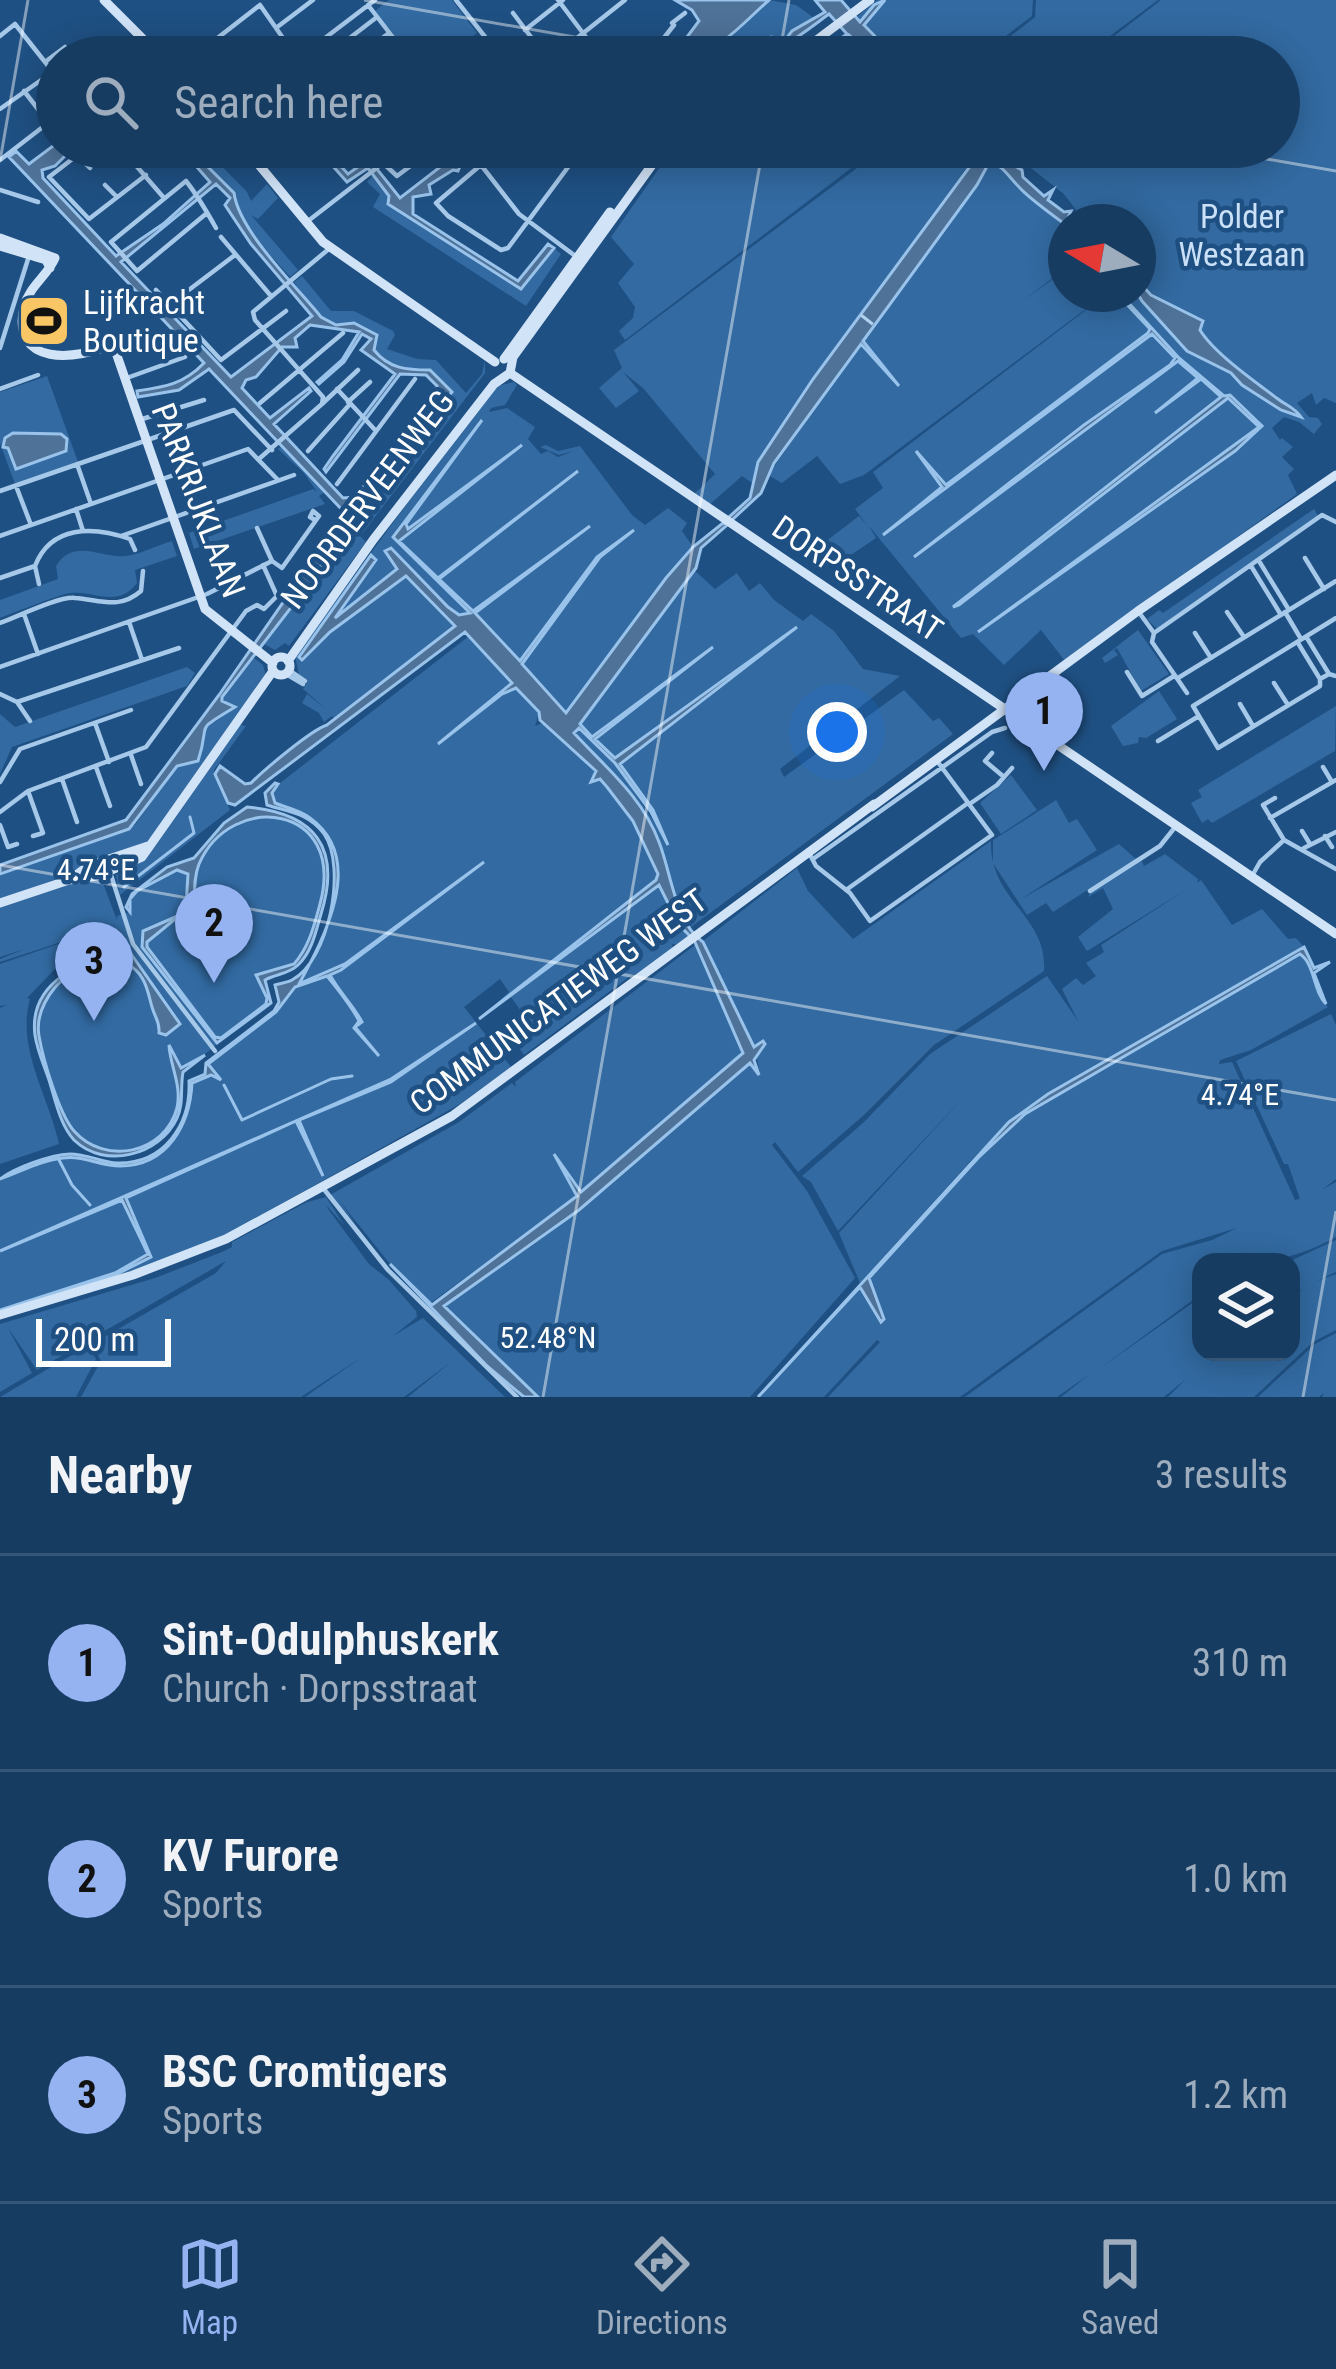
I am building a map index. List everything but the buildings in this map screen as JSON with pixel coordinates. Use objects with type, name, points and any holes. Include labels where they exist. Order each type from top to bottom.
[{"type":"street","points":[[104,0],[139,36]]},
{"type":"street","points":[[326,36],[375,0]]},
{"type":"street","points":[[457,0],[485,36]]},
{"type":"street","points":[[580,36],[625,0]]},
{"type":"street","points":[[825,36],[870,0]]},
{"type":"street","points":[[525,30],[560,1],[586,36]]},
{"type":"street","points":[[220,36],[259,2],[282,36]]},
{"type":"street","points":[[276,28],[308,2]]},
{"type":"street","points":[[368,5],[392,36]]},
{"type":"street","points":[[665,36],[685,13]]},
{"type":"street","points":[[513,14],[531,36]]},
{"type":"street","points":[[352,36],[377,17]]},
{"type":"street","points":[[0,36],[15,24],[36,51]]},
{"type":"street","points":[[384,36],[389,32]]},
{"type":"street","points":[[0,110],[36,82]]},
{"type":"street","points":[[24,91],[36,106]]},
{"type":"street","points":[[2,159],[36,132]]},
{"type":"street","points":[[60,168],[49,177],[88,219],[149,178]]},
{"type":"street","points":[[140,168],[164,197]]},
{"type":"street","name":"DORPSSTRAAT","points":[[260,168],[304,224],[330,248],[1336,934]]},
{"type":"street","points":[[304,224],[377,168]]},
{"type":"street","points":[[475,168],[439,196],[437,205],[501,250],[508,248],[567,168]]},
{"type":"street","points":[[483,168],[513,208],[580,257]]},
{"type":"street","name":"NOORDERVEENWEG","points":[[109,873],[142,857],[646,168]]},
{"type":"street","points":[[207,213],[137,271],[111,242],[186,181],[198,197],[216,228]]},
{"type":"street","points":[[105,185],[117,197]]},
{"type":"street","points":[[0,190],[38,202]]},
{"type":"street","points":[[221,237],[271,296]]},
{"type":"street","points":[[0,242],[30,251],[0,347]]},
{"type":"street","points":[[322,404],[321,394],[253,312],[330,248]]},
{"type":"street","name":"PARKRIJKLAAN","points":[[30,251],[52,254],[52,265],[24,306],[31,341],[43,352],[63,358],[85,356],[112,344],[207,611],[281,666]]},
{"type":"street","points":[[170,304],[236,255]]},
{"type":"street","points":[[156,290],[221,360],[286,310]]},
{"type":"street","points":[[260,403],[343,333]]},
{"type":"street","points":[[124,379],[185,357]]},
{"type":"street","points":[[260,458],[358,370]]},
{"type":"street","points":[[0,389],[38,375]]},
{"type":"street","points":[[337,484],[415,379]]},
{"type":"street","points":[[308,451],[370,382]]},
{"type":"street","points":[[337,389],[376,431]]},
{"type":"street","points":[[139,420],[204,400]]},
{"type":"street","points":[[0,490],[234,410],[272,450]]},
{"type":"street","points":[[0,536],[248,449],[278,480]]},
{"type":"street","points":[[77,464],[91,504]]},
{"type":"street","points":[[121,536],[294,475]]},
{"type":"street","name":"COMMUNICATIEWEG WEST","points":[[0,1315],[133,1275],[226,1239],[452,1116],[870,807],[940,765],[1003,711],[1129,618],[1336,475]]},
{"type":"street","points":[[16,484],[31,525]]},
{"type":"street","points":[[257,528],[272,561],[282,568],[326,507]]},
{"type":"street","points":[[76,509],[82,531]]},
{"type":"street","points":[[1187,693],[1152,641],[1154,633],[1320,516],[1325,514],[1336,522]]},
{"type":"street","points":[[0,578],[35,566],[54,539],[82,531],[130,539],[135,550]]},
{"type":"street","points":[[1305,558],[1324,589]]},
{"type":"street","points":[[1258,560],[1299,636],[1320,686],[1218,748],[1195,705],[1299,636],[1336,618]]},
{"type":"street","points":[[0,667],[201,596],[272,561]]},
{"type":"street","points":[[0,812],[28,791],[131,754],[158,735],[246,611],[257,604],[264,609],[277,596],[263,565]]},
{"type":"street","points":[[35,566],[39,584]]},
{"type":"street","points":[[1250,566],[1285,612]]},
{"type":"street","points":[[0,622],[74,597],[101,604],[128,600],[141,591],[143,571]]},
{"type":"street","points":[[1126,672],[1142,696],[1336,581]]},
{"type":"street","points":[[1139,612],[1154,633]]},
{"type":"street","points":[[1227,612],[1244,638]]},
{"type":"street","points":[[25,614],[38,654]]},
{"type":"street","points":[[134,619],[142,660]]},
{"type":"street","points":[[1195,633],[1211,658]]},
{"type":"street","points":[[1299,636],[1332,675],[1320,679]]},
{"type":"street","points":[[17,702],[178,648]]},
{"type":"street","points":[[281,666],[304,682]]},
{"type":"street","points":[[1274,683],[1288,705]]},
{"type":"street","points":[[1,692],[17,702],[30,721]]},
{"type":"street","points":[[1240,704],[1253,726]]},
{"type":"street","points":[[0,782],[20,749],[131,710]]},
{"type":"street","points":[[1158,741],[1198,716]]},
{"type":"street","points":[[95,723],[109,762]]},
{"type":"street","points":[[940,765],[992,835],[870,921],[811,855],[940,765],[1005,728]]},
{"type":"street","points":[[977,768],[992,753]]},
{"type":"street","points":[[131,754],[141,784]]},
{"type":"street","points":[[985,760],[1004,777]]},
{"type":"street","points":[[96,767],[110,806]]},
{"type":"street","points":[[1270,818],[1334,781],[1323,767]]},
{"type":"street","points":[[846,890],[1012,768]]},
{"type":"street","points":[[62,779],[77,822]]},
{"type":"street","points":[[28,791],[43,833],[33,836]]},
{"type":"street","points":[[1275,798],[1263,805],[1284,840],[1336,868]]},
{"type":"street","points":[[0,824],[8,847],[17,844]]},
{"type":"street","points":[[1090,891],[1160,846],[1176,826]]},
{"type":"street","points":[[1302,831],[1310,844]]},
{"type":"street","points":[[1301,849],[1336,832]]},
{"type":"street","points":[[1325,836],[1332,847]]},
{"type":"street","points":[[1252,876],[1284,840]]},
{"type":"street","points":[[69,880],[99,862],[152,843]]},
{"type":"street","points":[[109,873],[116,856]]},
{"type":"street","points":[[99,862],[109,873],[138,952],[214,1052]]},
{"type":"street","points":[[0,902],[109,873]]},
{"type":"street","points":[[323,1188],[388,1270],[517,1397]]},
{"type":"green space","points":[[389,0],[452,0],[477,33],[395,36],[375,11]]},
{"type":"green space","points":[[769,0],[796,5],[814,18],[788,36],[730,36]]},
{"type":"green space","points":[[877,0],[1033,0],[1032,16],[1006,36],[872,36],[854,19]]},
{"type":"green space","points":[[1036,0],[1158,0],[1110,36],[1011,36],[1035,17]]},
{"type":"green space","name":"Polder Westzaan","points":[[1161,0],[1336,0],[1336,403],[1324,398],[1316,405],[1312,393],[1297,403],[1322,424],[1314,434],[1284,417],[1272,428],[1293,447],[1282,457],[1294,469],[1288,475],[1297,494],[1065,661],[1041,630],[1004,665],[973,634],[961,638],[869,526],[876,538],[839,563],[821,545],[859,516],[867,525],[855,509],[883,488],[873,472],[1083,312],[1153,312],[1187,351],[1231,373],[1281,410],[1296,409],[1208,344],[1200,330],[1202,321],[1156,296],[1156,204],[1072,204],[1031,168],[1300,168],[1300,36],[1114,36]]},
{"type":"green space","points":[[210,168],[224,168],[251,201],[267,184],[278,198],[258,219],[251,215],[298,270],[290,277],[245,227],[236,211],[234,193]]},
{"type":"green space","points":[[659,168],[851,168],[625,340],[619,331],[633,318],[635,307],[618,283],[634,264],[611,237]]},
{"type":"green space","points":[[857,168],[966,168],[813,379],[758,462],[752,483],[742,476],[709,505],[693,495],[715,474],[643,388],[623,372],[639,391],[616,408],[599,388],[622,368],[614,350]]},
{"type":"green space","points":[[988,168],[1002,168],[1048,211],[1048,282],[1024,300],[1048,283],[1048,312],[1082,312],[864,475],[840,484],[817,456],[782,483],[768,475],[861,344],[868,352],[863,341]]},
{"type":"green space","points":[[373,175],[389,196],[387,202],[523,288],[554,248],[561,254],[526,306],[373,207],[380,194],[367,182]]},
{"type":"green space","points":[[302,276],[331,311],[354,311],[393,331],[387,349],[436,360],[466,393],[482,374],[485,361],[485,373],[362,534],[348,519],[363,514],[362,506],[451,392],[430,371],[386,361],[374,350],[376,335],[324,320],[294,282]]},
{"type":"green space","points":[[47,376],[78,462],[15,484],[0,443],[0,392]]},
{"type":"green space","points":[[517,385],[505,405],[489,412],[507,408],[535,427],[528,439],[541,454],[548,451],[558,457],[574,451],[559,455],[540,447],[546,445],[558,451],[580,446],[632,515],[645,525],[668,508],[687,523],[682,531],[693,547],[566,714],[522,664],[602,555],[520,662],[475,614],[590,525],[473,611],[399,541],[521,445],[408,529],[406,524],[482,421],[393,537],[471,613],[459,615],[448,607],[390,548],[397,569],[334,619],[335,615],[299,657],[303,660],[330,632],[406,576],[456,625],[335,719],[332,716],[324,722],[302,703],[307,694],[326,709],[303,689],[308,681],[299,675],[295,656],[493,387]]},
{"type":"green space","points":[[282,446],[327,491],[319,496],[325,504],[194,549],[189,533],[313,489],[317,492],[278,449]]},
{"type":"green space","points":[[1314,509],[1318,516],[1157,629],[1147,619],[1159,610],[1163,613]]},
{"type":"green space","points":[[346,522],[366,542],[289,646],[285,643],[275,650],[262,643],[324,565]]},
{"type":"green space","points":[[172,541],[177,556],[135,570],[137,583],[121,596],[65,594],[0,618],[0,600],[58,579],[56,566],[71,553],[126,556]]},
{"type":"green space","points":[[694,570],[715,589],[737,573],[749,591],[760,583],[803,621],[811,614],[834,631],[863,669],[900,676],[780,769],[784,777],[904,690],[933,721],[939,718],[953,734],[691,927],[646,813],[625,784],[574,734],[578,727],[615,763],[669,844],[653,810],[620,764],[795,629],[616,759],[594,740],[639,704],[592,738],[580,724]]},
{"type":"green space","points":[[1138,630],[1169,674],[1141,691],[1117,648],[1118,655],[1105,663],[1102,658]]},
{"type":"green space","points":[[469,636],[512,683],[465,721],[516,687],[539,713],[535,726],[545,722],[596,771],[593,782],[600,779],[633,821],[658,878],[479,1019],[509,992],[500,979],[464,1007],[511,1067],[460,1104],[212,1247],[119,1271],[0,1312],[0,1179],[63,1158],[112,1166],[136,1164],[151,1159],[173,1139],[186,1112],[192,1082],[211,1075],[220,1079],[208,1065],[266,1021],[304,976],[318,952],[336,899],[334,849],[323,829],[275,803],[272,792]]},
{"type":"green space","points":[[252,656],[263,665],[266,676],[147,845],[0,900],[0,874],[135,825],[177,766],[198,761],[205,729],[234,707],[221,701]]},
{"type":"green space","points":[[187,667],[195,673],[187,686],[12,747],[0,774],[0,714],[15,727]]},
{"type":"green space","points":[[1159,691],[1177,719],[1146,738],[1139,737],[1138,743],[1123,746],[1111,726]]},
{"type":"green space","points":[[1336,706],[1335,751],[1212,823],[1208,819],[1202,823],[1191,803],[1202,797],[1198,790]]},
{"type":"green space","points":[[240,725],[246,726],[214,770],[230,810],[120,895],[116,875],[145,858]]},
{"type":"green space","points":[[1011,775],[1037,810],[1001,834],[980,803]]},
{"type":"green space","points":[[1056,800],[1069,823],[1077,819],[1097,850],[1021,899],[1119,844],[1136,859],[1053,912],[1046,903],[1027,915],[993,863],[993,840]]},
{"type":"green space","points":[[256,819],[279,819],[309,832],[318,844],[323,876],[317,914],[302,955],[288,968],[256,975],[266,1004],[183,1072],[177,1118],[158,1141],[129,1154],[99,1154],[67,1130],[34,1031],[43,997],[53,985],[78,968],[126,951],[124,940],[56,968],[27,998],[27,1036],[59,1144],[0,1164],[0,1008],[7,1005],[0,1006],[0,964],[117,924],[0,962],[25,949],[0,957],[0,905],[106,876],[104,886],[117,920],[130,912],[131,901],[144,886],[195,864],[223,833]]},
{"type":"green space","points":[[991,841],[999,878],[1037,936],[1044,971],[934,1045],[798,1172],[775,1142],[772,1145],[807,1191],[855,1278],[750,1397],[538,1397],[444,1307],[579,1210],[751,1063],[760,1074],[755,1048],[703,941],[797,868],[808,891],[853,939]]},
{"type":"green space","points":[[1165,854],[1198,879],[1197,883],[1087,951],[1078,937],[1113,909],[1103,888],[1088,897],[1090,892],[1141,859],[1144,866]]},
{"type":"green space","points":[[1201,880],[1232,925],[1262,909],[1288,939],[1296,938],[1304,947],[1024,1110],[978,1153],[860,1283],[839,1233],[964,1097],[838,1231],[811,1182],[802,1176],[863,1123],[930,1054],[1047,976],[1078,1021],[1062,989],[1076,978],[1083,985],[1096,976],[1086,963],[1104,952],[1101,945]]},
{"type":"green space","points":[[659,884],[679,925],[691,935],[680,945],[672,944],[673,949],[635,978],[633,974],[524,1055],[512,1038],[530,1024],[511,997]]},
{"type":"green space","points":[[695,945],[743,1053],[581,1192],[566,1173],[578,1196],[429,1304],[330,1195],[459,1122],[512,1083],[516,1087],[515,1082]]},
{"type":"green space","points":[[1301,954],[1328,1007],[1219,1064],[1232,1062],[1295,1200],[1300,1199],[1288,1164],[1236,1061],[1331,1014],[1336,1025],[1336,1179],[1323,1189],[1336,1182],[1336,1237],[1298,1253],[1192,1253],[1192,1301],[1099,1369],[1192,1303],[1192,1361],[1293,1361],[1254,1397],[1168,1397],[1186,1379],[1164,1397],[1061,1397],[1090,1374],[1057,1397],[965,1397],[1162,1254],[1237,1228],[1162,1251],[960,1397],[828,1397],[880,1342],[877,1340],[824,1397],[759,1397],[860,1287],[881,1321],[868,1278],[1025,1114]]},
{"type":"green space","points":[[326,1197],[344,1225],[328,1209],[369,1264],[416,1311],[417,1317],[393,1336],[423,1318],[505,1397],[408,1397],[451,1362],[404,1397],[305,1397],[362,1357],[301,1397],[81,1397],[101,1361],[92,1344],[216,1273],[226,1261],[37,1370],[8,1328],[32,1373],[0,1392],[0,1324],[155,1278],[222,1252],[307,1202]]},
{"type":"green space","points":[[1336,1240],[1336,1272],[1317,1281],[1336,1274],[1336,1330],[1300,1354],[1300,1256]]},
{"type":"green space","points":[[1336,1333],[1336,1397],[1322,1397],[1324,1393],[1319,1397],[1258,1397],[1300,1361],[1315,1344]]},
{"type":"green space","points":[[87,1346],[96,1359],[76,1397],[0,1397]]},
{"type":"shaded area","points":[[675,0],[769,0],[729,36],[688,36],[699,21],[692,10]]},
{"type":"shaded area","points":[[815,0],[841,0],[860,22],[885,0],[864,25],[875,36],[844,36],[829,14],[800,36],[788,36],[825,12]]},
{"type":"shaded area","points":[[16,151],[29,164],[36,159],[36,168],[48,168],[42,170],[43,178],[116,256],[163,224],[210,182],[198,168],[209,168],[234,193],[257,240],[321,317],[336,325],[354,323],[377,335],[374,350],[386,361],[406,369],[430,370],[452,392],[371,503],[363,506],[363,514],[348,519],[311,586],[222,697],[235,707],[205,728],[198,761],[177,766],[129,829],[0,874],[0,865],[126,820],[345,513],[209,369],[179,390],[138,397],[137,391],[174,383],[204,363],[9,157]],"holes":[[[216,184],[230,198],[225,205],[251,244],[312,316],[231,377],[121,262]],[[310,325],[359,332],[342,360],[317,382],[344,362],[362,334],[371,339],[361,350],[395,374],[326,472],[400,374],[426,375],[437,386],[427,408],[355,497],[343,498],[274,424],[309,388],[270,418],[242,388],[282,347],[297,347],[295,338]]]},
{"type":"shaded area","points":[[335,168],[348,174],[368,168],[347,182]]},
{"type":"shaded area","points":[[368,168],[376,168],[400,198],[439,168],[459,168],[429,185],[431,194],[413,197],[413,214],[518,281],[548,244],[554,248],[521,289],[388,204],[389,196]]},
{"type":"shaded area","points":[[969,168],[986,168],[863,341],[899,386],[861,344],[774,463],[761,493],[732,520],[728,518],[750,498],[758,462],[813,379]]},
{"type":"shaded area","points":[[1000,168],[1022,170],[1023,177],[1044,196],[1053,190],[1048,200],[1053,204],[1048,204],[1048,211]]},
{"type":"shaded area","points":[[1156,298],[1203,321],[1200,330],[1215,348],[1301,417],[1281,410],[1231,373],[1187,351],[1152,312],[1156,312]]},
{"type":"shaded area","points":[[1134,312],[1179,358],[1224,396],[1230,395],[1262,426],[1235,451],[978,632],[1259,427],[1228,398],[953,607],[1221,397],[1201,379],[1155,413],[1198,378],[1178,361],[914,557],[1175,358],[1152,334],[883,535],[942,487],[916,451],[946,485],[1150,329]]},
{"type":"shaded area","points":[[482,420],[406,524],[408,529],[522,445],[399,541],[438,578],[578,471],[439,579],[473,611],[590,526],[475,613],[520,661],[597,557],[634,530],[600,557],[522,664],[566,713],[666,578],[693,547],[723,523],[727,525],[701,548],[696,568],[580,724],[592,737],[713,647],[595,739],[615,758],[797,627],[620,764],[653,810],[668,845],[651,812],[615,763],[579,728],[574,733],[643,810],[686,923],[703,942],[754,1047],[765,1044],[754,1060],[759,1075],[750,1063],[579,1210],[444,1306],[538,1397],[524,1397],[487,1366],[390,1264],[432,1305],[577,1196],[554,1154],[581,1192],[743,1053],[694,940],[679,925],[659,885],[479,1019],[656,880],[658,874],[633,821],[600,779],[591,782],[596,771],[540,720],[539,712],[516,688],[438,744],[512,683],[465,632],[235,805],[228,803],[215,774],[220,766],[245,784],[251,783],[455,626],[406,576],[330,632],[302,660],[299,657],[371,555],[376,560],[335,618],[397,569],[385,551],[391,548],[448,607],[459,615],[470,613],[393,537]]},
{"type":"shaded area","points":[[13,433],[61,434],[67,439],[66,451],[16,469],[8,448],[3,447],[5,438]]},
{"type":"shaded area","points":[[275,783],[275,803],[310,818],[327,835],[336,855],[335,899],[326,927],[334,890],[331,849],[312,822],[267,805],[265,793]]},
{"type":"shaded area","points":[[247,807],[290,817],[317,838],[328,870],[327,890],[303,960],[265,980],[271,1003],[217,1043],[142,947],[143,931],[180,915],[147,947],[215,1037],[221,1038],[266,1004],[256,975],[294,964],[307,943],[320,904],[324,871],[317,845],[302,828],[282,819],[258,818],[235,825],[214,840],[199,864],[194,910],[186,906],[188,874],[177,870],[137,891],[130,899],[130,912],[126,907],[132,894],[167,867],[194,858],[224,823]]},
{"type":"shaded area","points":[[484,862],[341,970],[330,975],[362,1022],[355,1027],[379,1056],[354,1028],[359,1021],[327,976],[295,987],[276,1012],[208,1064],[221,1080],[211,1075],[192,1083],[187,1113],[181,1127],[163,1151],[151,1159],[120,1166],[63,1158],[0,1179],[62,1155],[134,1162],[161,1149],[185,1113],[189,1081],[205,1074],[206,1063],[274,1011],[279,1002],[275,985],[292,980],[312,960],[299,984],[345,964]]},
{"type":"shaded area","points":[[1304,947],[1314,968],[1330,962],[1314,973],[1326,1004],[1300,954],[1025,1114],[978,1158],[869,1278],[884,1319],[881,1322],[860,1287],[758,1397],[1009,1122],[1048,1094]]},
{"type":"shaded area","points":[[129,951],[180,1024],[166,1035],[159,1033],[140,975],[116,961],[100,961],[68,975],[45,1003],[39,1019],[44,1058],[63,1112],[74,1131],[101,1149],[133,1150],[147,1145],[170,1124],[178,1091],[169,1045],[181,1068],[205,1055],[183,1072],[179,1112],[169,1131],[145,1149],[116,1156],[87,1149],[65,1127],[37,1046],[35,1016],[41,1000],[63,975],[95,959]]},
{"type":"shaded area","points":[[476,1023],[391,1082],[299,1120],[323,1176],[296,1121],[126,1198],[151,1257],[117,1274],[0,1310],[115,1273],[148,1254],[122,1200],[0,1251],[391,1079]]},
{"type":"waterway","points":[[124,887],[194,833],[190,817]]},
{"type":"waterway","points":[[224,1085],[242,1120],[331,1079],[352,1076]]},
{"type":"waterway","points":[[58,1158],[72,1185],[90,1205]]},
{"type":"ferry route","points":[[861,315],[875,326]]},
{"type":"place","name":"Lijfkracht Boutique","points":[[44,321]]},
{"type":"place","name":"Sint-Odulphuskerk","points":[[1044,771]]},
{"type":"place","name":"KV Furore","points":[[214,983]]},
{"type":"place","name":"BSC Cromtigers","points":[[94,1021]]}]
